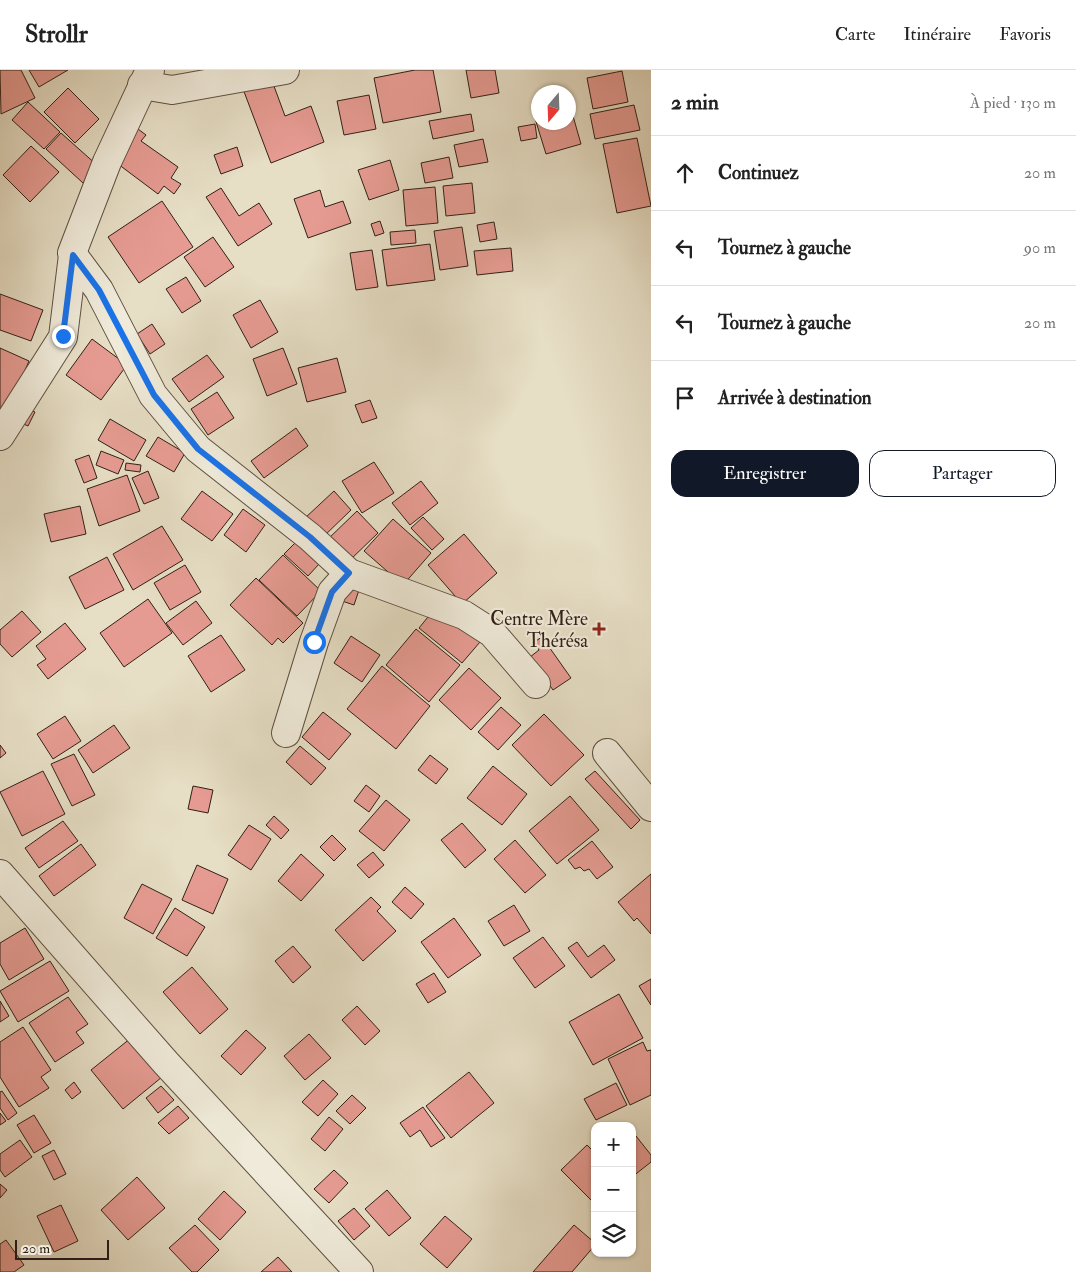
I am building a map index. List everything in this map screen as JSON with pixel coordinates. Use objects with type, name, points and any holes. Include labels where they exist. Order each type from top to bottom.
[{"type":"street","points":[[0,436],[63,336],[72,253],[107,162],[146,77],[172,90],[285,70]]},
{"type":"street","points":[[73,255],[99,290],[154,395],[198,449],[310,537],[349,573],[464,615],[492,633],[536,684]]},
{"type":"street","points":[[286,733],[314,642],[332,592],[349,573]]},
{"type":"street","points":[[607,753],[651,807]]},
{"type":"street","points":[[0,874],[166,1063],[359,1272]]},
{"type":"building","points":[[0,70],[21,70],[35,98],[1,114]]},
{"type":"building","points":[[29,70],[68,70],[39,87]]},
{"type":"building","points":[[415,70],[433,70],[441,112],[383,123],[374,78]]},
{"type":"building","points":[[466,70],[495,70],[499,93],[471,98]]},
{"type":"building","points":[[622,71],[628,102],[593,109],[587,78]]},
{"type":"building","points":[[271,78],[285,116],[311,106],[324,142],[271,163],[243,89]]},
{"type":"building","points":[[68,88],[99,119],[75,143],[44,112]]},
{"type":"building","points":[[369,95],[376,129],[344,135],[337,101]]},
{"type":"building","points":[[28,102],[60,132],[44,149],[12,120]]},
{"type":"building","points":[[634,105],[640,130],[595,139],[590,114]]},
{"type":"building","points":[[471,114],[474,131],[433,139],[429,121]]},
{"type":"building","points":[[531,125],[531,130],[536,130],[537,138],[521,141],[518,127]]},
{"type":"building","points":[[576,126],[581,144],[546,154],[539,130],[576,130]]},
{"type":"building","points":[[138,129],[146,135],[141,141],[178,167],[171,178],[181,184],[174,194],[164,186],[158,194],[114,161]]},
{"type":"building","points":[[61,133],[98,166],[83,183],[46,149]]},
{"type":"building","points":[[637,138],[651,206],[617,213],[603,144]]},
{"type":"building","points":[[483,139],[488,162],[459,167],[454,145]]},
{"type":"building","points":[[31,146],[59,172],[30,202],[3,175]]},
{"type":"building","points":[[237,147],[243,166],[221,174],[214,155]]},
{"type":"building","points":[[449,157],[453,178],[425,183],[421,163]]},
{"type":"building","points":[[390,160],[399,190],[369,200],[358,170]]},
{"type":"building","points":[[472,183],[475,213],[446,216],[443,186]]},
{"type":"building","points":[[435,187],[438,223],[406,226],[403,190]]},
{"type":"building","points":[[221,188],[239,216],[259,203],[272,224],[238,246],[206,197]]},
{"type":"building","points":[[320,190],[325,207],[343,201],[351,223],[308,238],[294,199]]},
{"type":"building","points":[[162,201],[193,247],[139,283],[108,237]]},
{"type":"building","points":[[380,221],[384,233],[375,236],[371,224]]},
{"type":"building","points":[[494,222],[497,239],[480,242],[477,225]]},
{"type":"building","points":[[462,227],[468,266],[440,270],[434,231]]},
{"type":"building","points":[[415,230],[416,243],[391,245],[390,232]]},
{"type":"building","points":[[213,237],[234,267],[205,287],[184,257]]},
{"type":"building","points":[[430,244],[435,280],[387,286],[382,250]]},
{"type":"building","points":[[511,248],[513,271],[477,275],[474,251]]},
{"type":"building","points":[[372,250],[378,287],[356,290],[350,253]]},
{"type":"building","points":[[186,277],[201,301],[182,313],[166,289]]},
{"type":"building","points":[[0,294],[43,310],[31,341],[0,330]]},
{"type":"building","points":[[260,300],[278,332],[251,348],[233,315]]},
{"type":"building","points":[[152,324],[165,344],[150,354],[137,334]]},
{"type":"building","points":[[92,339],[127,365],[101,400],[66,375]]},
{"type":"building","points":[[0,348],[29,361],[4,419],[0,417]]},
{"type":"building","points":[[283,348],[297,384],[267,396],[253,359]]},
{"type":"building","points":[[207,355],[224,377],[189,402],[172,379]]},
{"type":"building","points":[[337,358],[346,392],[307,402],[298,368]]},
{"type":"building","points":[[217,392],[234,418],[208,435],[191,409]]},
{"type":"building","points":[[370,400],[377,418],[362,423],[355,405]]},
{"type":"building","points":[[24,407],[35,412],[28,426],[17,421]]},
{"type":"building","points":[[110,419],[146,440],[134,461],[98,440]]},
{"type":"building","points":[[296,428],[308,446],[264,478],[251,461]]},
{"type":"building","points":[[158,437],[185,453],[174,472],[146,456]]},
{"type":"building","points":[[101,451],[124,460],[118,474],[96,465]]},
{"type":"building","points":[[89,455],[97,478],[84,483],[75,460]]},
{"type":"building","points":[[374,462],[394,493],[362,513],[342,481]]},
{"type":"building","points":[[126,463],[141,465],[140,472],[125,470]]},
{"type":"building","points":[[148,471],[159,498],[144,504],[132,478]]},
{"type":"building","points":[[127,475],[140,511],[99,526],[87,489]]},
{"type":"building","points":[[421,481],[438,503],[410,525],[392,503]]},
{"type":"building","points":[[202,491],[233,514],[212,541],[181,519]]},
{"type":"building","points":[[334,491],[351,510],[322,538],[304,519]]},
{"type":"building","points":[[80,506],[86,534],[51,542],[44,514]]},
{"type":"building","points":[[243,509],[265,525],[246,552],[224,535]]},
{"type":"building","points":[[357,511],[378,533],[348,562],[327,540]]},
{"type":"building","points":[[423,517],[444,539],[432,550],[411,528]]},
{"type":"building","points":[[393,519],[431,553],[403,585],[364,551]]},
{"type":"building","points":[[162,526],[183,560],[133,590],[113,554]]},
{"type":"building","points":[[464,534],[497,573],[462,604],[428,565]]},
{"type":"building","points":[[297,541],[320,563],[308,576],[284,554]]},
{"type":"building","points":[[283,555],[321,591],[297,616],[259,580]]},
{"type":"building","points":[[107,557],[124,590],[85,609],[69,577]]},
{"type":"building","points":[[185,565],[201,592],[170,610],[154,583]]},
{"type":"building","points":[[256,578],[303,623],[283,643],[278,638],[272,645],[230,605]]},
{"type":"building","points":[[347,586],[359,590],[354,605],[342,601]]},
{"type":"building","points":[[148,599],[172,633],[124,667],[100,633]]},
{"type":"building","points":[[196,601],[212,623],[183,645],[166,623]]},
{"type":"building","points":[[436,607],[480,642],[462,663],[419,628]]},
{"type":"building","points":[[22,611],[41,632],[12,657],[0,644],[0,630]]},
{"type":"building","points":[[65,623],[86,649],[48,679],[37,665],[46,659],[36,646]]},
{"type":"building","points":[[416,629],[460,665],[429,702],[386,665]]},
{"type":"building","points":[[221,635],[245,670],[211,692],[188,656]]},
{"type":"building","points":[[351,636],[380,655],[362,682],[334,663]]},
{"type":"building","points":[[542,637],[571,678],[553,690],[530,657],[539,650],[534,642]]},
{"type":"building","points":[[382,666],[430,706],[396,749],[347,709]]},
{"type":"building","points":[[469,668],[501,698],[471,730],[439,700]]},
{"type":"building","points":[[501,707],[521,725],[498,750],[478,732]]},
{"type":"building","points":[[323,712],[351,734],[329,760],[302,737]]},
{"type":"building","points":[[544,714],[584,755],[551,786],[512,745]]},
{"type":"building","points":[[65,716],[81,741],[53,759],[37,734]]},
{"type":"building","points":[[114,725],[130,748],[93,773],[78,750]]},
{"type":"building","points":[[0,745],[6,753],[0,758]]},
{"type":"building","points":[[300,746],[326,768],[311,785],[286,762]]},
{"type":"building","points":[[74,754],[95,795],[72,806],[51,764]]},
{"type":"building","points":[[430,755],[448,769],[436,784],[418,770]]},
{"type":"building","points":[[493,766],[527,794],[502,825],[467,798]]},
{"type":"building","points":[[43,771],[65,814],[22,836],[0,792]]},
{"type":"building","points":[[595,771],[640,820],[631,829],[585,779]]},
{"type":"building","points":[[366,785],[380,796],[369,812],[354,801]]},
{"type":"building","points":[[193,786],[213,790],[208,813],[188,809]]},
{"type":"building","points":[[570,796],[599,830],[557,864],[529,831]]},
{"type":"building","points":[[386,800],[410,820],[384,851],[359,831]]},
{"type":"building","points":[[274,816],[289,830],[281,839],[266,825]]},
{"type":"building","points":[[63,821],[78,841],[39,868],[25,848]]},
{"type":"building","points":[[462,823],[486,850],[465,868],[441,840]]},
{"type":"building","points":[[249,825],[271,839],[251,870],[228,855]]},
{"type":"building","points":[[332,835],[346,849],[334,861],[320,847]]},
{"type":"building","points":[[515,840],[546,875],[525,893],[494,859]]},
{"type":"building","points":[[592,841],[613,867],[597,879],[589,869],[584,871],[580,867],[575,869],[568,860]]},
{"type":"building","points":[[81,844],[96,865],[54,896],[39,876]]},
{"type":"building","points":[[373,852],[384,865],[369,878],[357,865]]},
{"type":"building","points":[[301,854],[324,875],[301,901],[278,881]]},
{"type":"building","points":[[197,865],[228,879],[213,914],[182,900]]},
{"type":"building","points":[[651,874],[651,934],[637,918],[634,921],[618,902]]},
{"type":"building","points":[[142,884],[172,899],[153,934],[124,918]]},
{"type":"building","points":[[405,887],[424,904],[411,919],[392,902]]},
{"type":"building","points":[[371,897],[381,907],[377,911],[396,931],[363,961],[335,930]]},
{"type":"building","points":[[514,905],[530,931],[504,946],[488,921]]},
{"type":"building","points":[[175,908],[205,927],[187,956],[156,938]]},
{"type":"building","points":[[454,918],[481,955],[448,978],[421,942]]},
{"type":"building","points":[[25,928],[44,959],[9,980],[0,964],[0,943]]},
{"type":"building","points":[[543,937],[565,966],[535,988],[513,958]]},
{"type":"building","points":[[577,942],[588,957],[604,945],[615,960],[591,978],[568,948]]},
{"type":"building","points":[[293,946],[311,967],[293,983],[275,961]]},
{"type":"building","points":[[50,961],[69,991],[18,1022],[0,991]]},
{"type":"building","points":[[192,967],[228,1009],[200,1034],[163,992]]},
{"type":"building","points":[[434,973],[446,992],[428,1003],[416,984]]},
{"type":"building","points":[[651,979],[651,1005],[639,986]]},
{"type":"building","points":[[619,994],[643,1038],[593,1065],[569,1022]]},
{"type":"building","points":[[68,997],[88,1024],[76,1032],[84,1043],[55,1062],[29,1023]]},
{"type":"building","points":[[0,1001],[9,1016],[0,1022]]},
{"type":"building","points":[[357,1006],[380,1031],[365,1045],[342,1020]]},
{"type":"building","points":[[23,1027],[51,1070],[41,1077],[49,1088],[19,1107],[0,1077],[0,1042]]},
{"type":"building","points":[[246,1030],[266,1048],[241,1075],[221,1056]]},
{"type":"building","points":[[309,1034],[331,1058],[305,1080],[284,1056]]},
{"type":"building","points":[[131,1038],[162,1077],[123,1109],[91,1070]]},
{"type":"building","points":[[643,1042],[647,1051],[651,1050],[651,1095],[630,1105],[608,1059]]},
{"type":"building","points":[[469,1072],[494,1103],[451,1138],[426,1106]]},
{"type":"building","points":[[323,1080],[338,1094],[318,1116],[302,1102]]},
{"type":"building","points":[[74,1082],[81,1092],[72,1099],[65,1090]]},
{"type":"building","points":[[616,1083],[627,1105],[596,1120],[584,1099]]},
{"type":"building","points":[[161,1086],[174,1100],[158,1113],[146,1098]]},
{"type":"building","points":[[2,1091],[17,1113],[8,1120],[0,1108],[0,1092]]},
{"type":"building","points":[[352,1095],[366,1108],[350,1124],[336,1111]]},
{"type":"building","points":[[178,1106],[189,1118],[169,1134],[158,1123]]},
{"type":"building","points":[[423,1107],[445,1138],[431,1147],[420,1130],[410,1137],[400,1123]]},
{"type":"building","points":[[0,1113],[6,1121],[0,1125]]},
{"type":"building","points":[[34,1115],[51,1143],[34,1153],[17,1125]]},
{"type":"building","points":[[329,1117],[343,1129],[325,1151],[311,1139]]},
{"type":"building","points":[[636,1136],[651,1155],[651,1162],[636,1174]]},
{"type":"building","points":[[20,1140],[32,1157],[5,1177],[0,1170],[0,1154]]},
{"type":"building","points":[[587,1145],[591,1149],[591,1200],[561,1170]]},
{"type":"building","points":[[54,1150],[66,1174],[54,1180],[42,1156]]},
{"type":"building","points":[[334,1170],[348,1183],[329,1203],[314,1189]]},
{"type":"building","points":[[137,1177],[165,1208],[128,1240],[101,1210]]},
{"type":"building","points":[[0,1184],[7,1190],[0,1198]]},
{"type":"building","points":[[387,1190],[411,1218],[389,1236],[365,1209]]},
{"type":"building","points":[[224,1191],[246,1212],[220,1240],[198,1219]]},
{"type":"building","points":[[61,1205],[78,1241],[54,1252],[37,1216]]},
{"type":"building","points":[[354,1208],[370,1226],[354,1240],[338,1221]]},
{"type":"building","points":[[445,1216],[472,1239],[447,1268],[420,1244]]},
{"type":"building","points":[[195,1225],[219,1250],[197,1272],[192,1272],[169,1248]]},
{"type":"building","points":[[574,1225],[591,1240],[591,1250],[572,1272],[533,1272]]},
{"type":"building","points":[[6,1240],[24,1265],[14,1272],[0,1272],[0,1244]]},
{"type":"building","points":[[278,1257],[292,1272],[261,1272]]},
{"type":"place","name":"Centre Mère Thérésa","points":[[599,629]]},
{"type":"route","points":[[63,336],[73,255],[99,290],[154,395],[198,449],[310,537],[349,573],[332,592],[314,642]]}]
